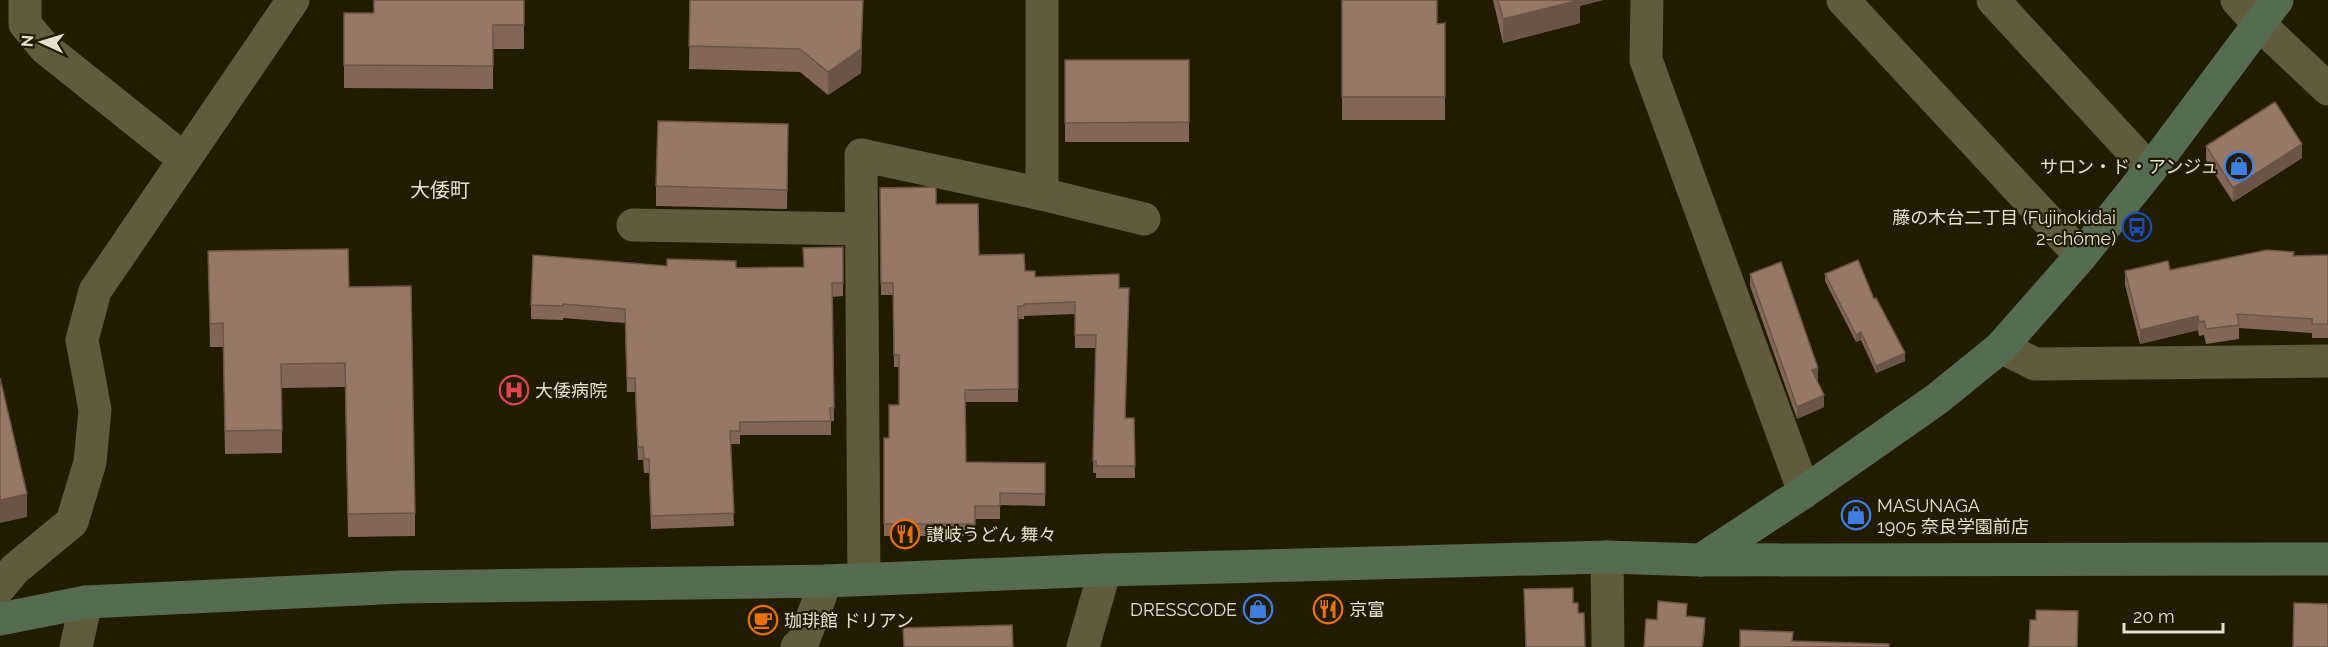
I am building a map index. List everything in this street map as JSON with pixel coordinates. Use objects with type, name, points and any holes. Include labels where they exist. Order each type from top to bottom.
[{"type":"street","points":[[25,0],[25,24],[45,48],[184,159]]},
{"type":"street","points":[[0,587],[15,569],[72,522],[91,452],[94,410],[82,340],[94,291],[293,0]]},
{"type":"street","points":[[1042,0],[1042,194]]},
{"type":"street","points":[[1647,0],[1646,60],[1804,492]]},
{"type":"street","points":[[1843,0],[2081,256]]},
{"type":"street","points":[[1993,0],[2150,170]]},
{"type":"street","points":[[1701,560],[1804,492],[1937,399],[2001,347],[2081,256],[2150,170],[2257,8],[2328,89]]},
{"type":"street","points":[[864,579],[861,155],[1042,194],[1144,219]]},
{"type":"street","points":[[633,225],[861,229]]},
{"type":"street","points":[[2001,347],[2035,364],[2328,361]]},
{"type":"street","points":[[1607,557],[1608,647]]},
{"type":"street","points":[[0,619],[86,602],[402,587],[826,581],[1105,570],[1607,557],[1701,560],[2328,559]]},
{"type":"street","points":[[1083,647],[1105,570]]},
{"type":"street","points":[[797,647],[801,644],[826,581]]},
{"type":"street","points":[[825,647],[826,581]]},
{"type":"street","points":[[76,647],[86,602]]},
{"type":"building","points":[[374,0],[524,0],[524,25],[493,25],[493,66],[344,65],[344,13],[374,13]]},
{"type":"building","points":[[690,0],[863,0],[861,49],[828,72],[800,49],[689,46]]},
{"type":"building","points":[[1342,0],[1437,0],[1437,24],[1445,23],[1445,97],[1342,97]]},
{"type":"building","points":[[1498,0],[1580,0],[1503,19]]},
{"type":"building","points":[[1065,60],[1189,60],[1189,122],[1065,123]]},
{"type":"building","points":[[2275,102],[2302,144],[2233,188],[2206,146]]},
{"type":"building","points":[[658,121],[788,124],[787,190],[656,186]]},
{"type":"building","points":[[936,187],[936,204],[978,204],[979,255],[1024,254],[1025,271],[1035,271],[1035,277],[1119,274],[1119,288],[1129,288],[1125,418],[1134,418],[1135,466],[1096,466],[1096,461],[1093,461],[1096,335],[1075,335],[1075,302],[1024,304],[1024,306],[1018,306],[1018,389],[965,390],[966,462],[1045,463],[1045,494],[1000,493],[1000,506],[975,506],[975,524],[884,524],[884,438],[889,438],[889,405],[899,405],[899,355],[894,355],[893,283],[881,283],[880,188]]},
{"type":"building","points":[[843,247],[843,283],[832,283],[834,408],[830,408],[831,421],[740,422],[740,431],[730,431],[734,513],[651,516],[649,459],[644,459],[643,447],[638,447],[635,378],[627,378],[625,309],[563,304],[563,306],[531,305],[533,255],[667,266],[667,259],[736,261],[736,268],[804,267],[803,248]]},
{"type":"building","points":[[348,249],[349,287],[411,286],[415,513],[348,514],[345,363],[281,364],[282,430],[225,431],[223,323],[210,324],[208,251]]},
{"type":"building","points":[[2267,250],[2294,252],[2293,256],[2328,255],[2328,324],[2312,324],[2312,319],[2237,314],[2239,325],[2206,329],[2204,321],[2199,322],[2198,316],[2140,330],[2125,271],[2168,261],[2170,270]]},
{"type":"building","points":[[1858,260],[1874,299],[1876,298],[1905,353],[1876,366],[1861,332],[1856,335],[1825,274]]},
{"type":"building","points":[[1781,262],[1818,368],[1812,370],[1824,395],[1797,407],[1750,274]]},
{"type":"building","points":[[0,378],[27,494],[0,500]]},
{"type":"building","points":[[1573,588],[1573,603],[1578,603],[1578,613],[1584,613],[1585,647],[1526,647],[1524,589]]},
{"type":"building","points":[[1658,601],[1687,604],[1686,616],[1705,618],[1702,647],[1644,647],[1646,619],[1657,620]]},
{"type":"building","points":[[2294,603],[2328,604],[2328,647],[2293,647]]},
{"type":"building","points":[[2036,610],[2078,611],[2077,647],[2029,647],[2030,620],[2036,620]]},
{"type":"building","points":[[1012,625],[1013,647],[904,647],[903,628]]},
{"type":"building","points":[[1740,630],[1793,632],[1792,641],[1889,644],[1889,647],[1740,647]]},
{"type":"place","name":"サロン・ド・アンジュ","points":[[2239,166]]},
{"type":"place","name":"藤の木台二丁目 (Fujinokidai 2-chōme)","points":[[2137,227]]},
{"type":"place","name":"大倭病院","points":[[514,390]]},
{"type":"place","name":"MASUNAGA 1905 奈良学園前店","points":[[1856,515]]},
{"type":"place","name":"讃岐うどん 舞々","points":[[905,534]]},
{"type":"place","name":"DRESSCODE","points":[[1258,609]]},
{"type":"place","name":"京富","points":[[1328,609]]},
{"type":"place","name":"珈琲館 ドリアン","points":[[763,620]]},
{"type":"district","name":"大倭町","points":[[440,190]]}]
